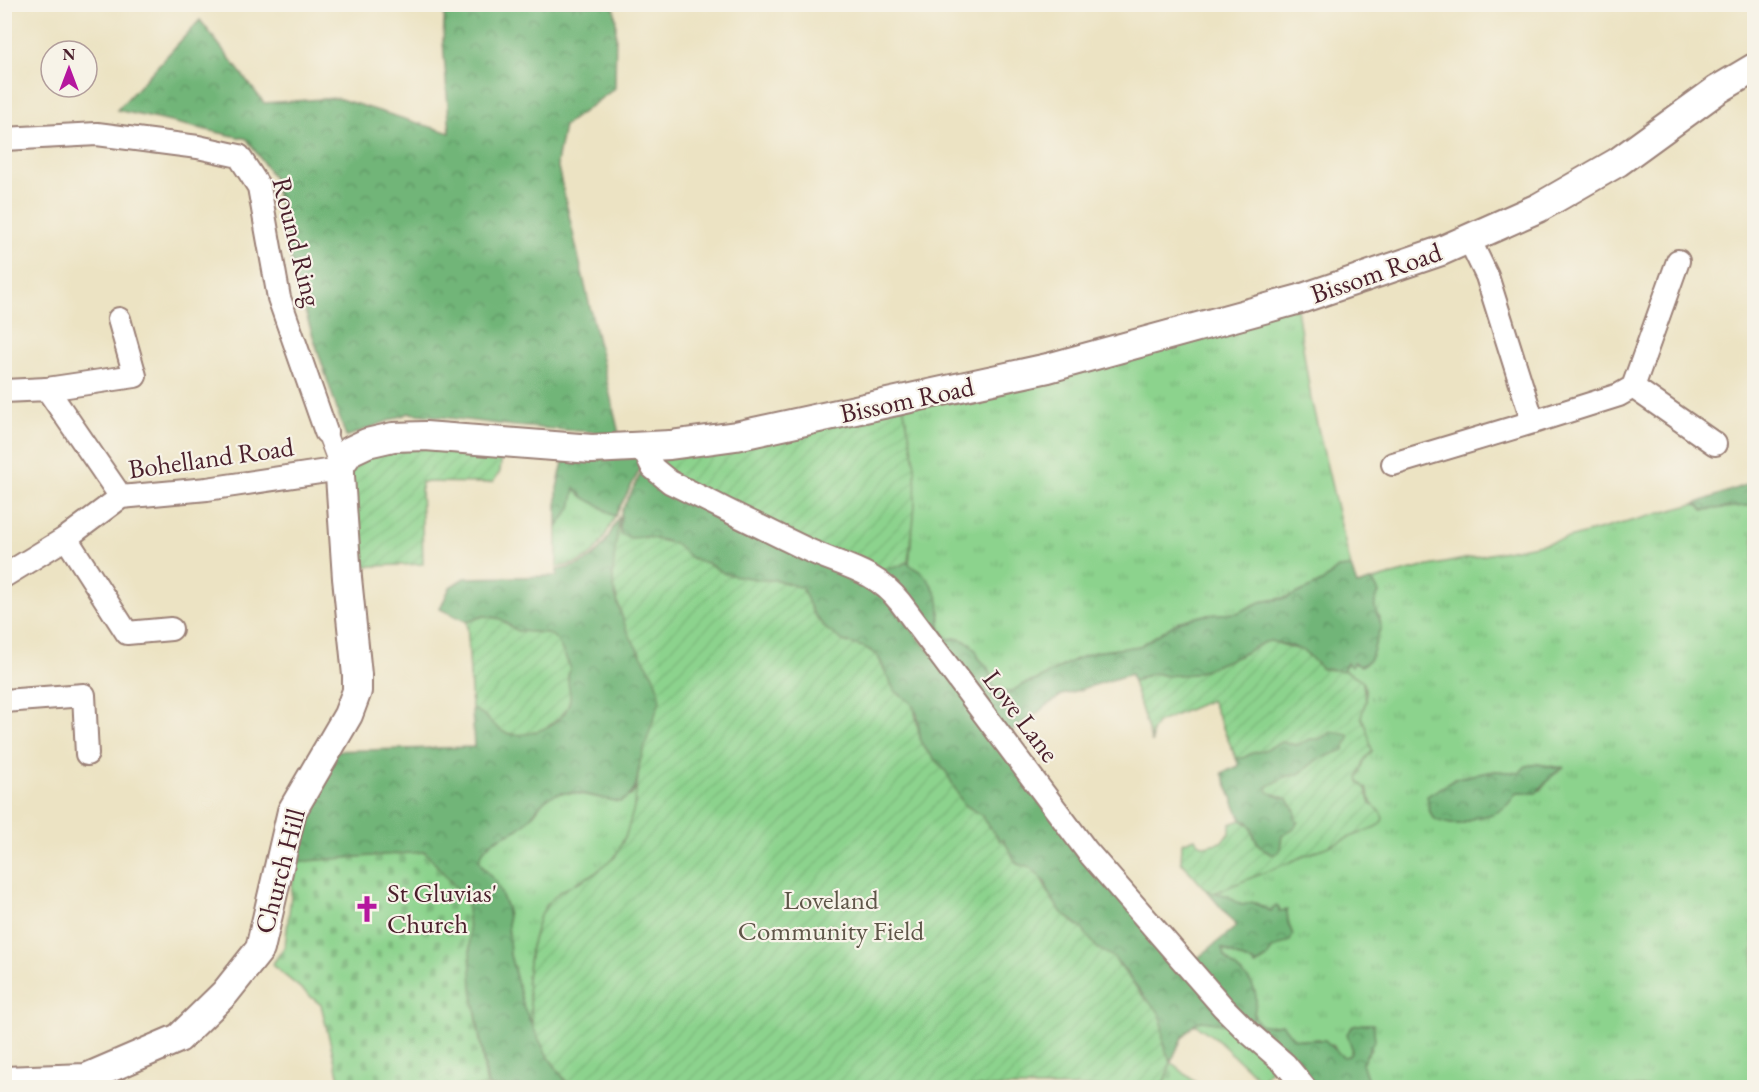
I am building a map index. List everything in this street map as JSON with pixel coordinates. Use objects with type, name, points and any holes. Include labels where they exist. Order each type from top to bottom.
[{"type":"street","name":"Bissom Road","points":[[340,469],[343,459],[355,448],[374,440],[393,437],[425,436],[592,449],[643,448],[697,442],[770,429],[1048,368],[1310,296],[1469,239],[1539,208],[1592,179],[1717,90],[1755,68]]},
{"type":"street","name":"Round Ring","points":[[4,139],[98,134],[198,147],[239,156],[259,187],[279,298],[326,432]]},
{"type":"street","name":"Bissom Road","points":[[1469,239],[1487,276],[1533,422]]},
{"type":"street","points":[[1393,464],[1619,395],[1633,387],[1677,261]]},
{"type":"street","points":[[4,391],[47,389],[135,376],[119,319]]},
{"type":"street","points":[[1633,387],[1715,444]]},
{"type":"street","points":[[47,389],[121,497]]},
{"type":"street","points":[[326,432],[340,469]]},
{"type":"street","name":"Love Lane","points":[[643,448],[653,468],[670,482],[829,560],[866,573],[885,586],[900,602],[1087,851],[1223,1007],[1284,1064],[1305,1088]]},
{"type":"street","name":"Bohelland Road","points":[[4,576],[66,538],[121,497],[207,489],[340,469]]},
{"type":"street","name":"Church Hill","points":[[4,1081],[86,1078],[179,1038],[225,993],[260,949],[292,811],[348,716],[357,691],[341,510],[340,469]]},
{"type":"street","points":[[66,538],[127,633],[171,629]]},
{"type":"street","points":[[4,701],[84,695],[87,754]]},
{"type":"green space","points":[[445,5],[614,5],[615,88],[564,126],[557,163],[619,434],[515,426],[409,413],[346,437],[297,287],[273,177],[247,139],[117,110],[200,20],[264,103],[337,98],[450,133],[443,41]]},
{"type":"green space","points":[[1296,302],[1311,399],[1351,567],[1338,568],[1322,582],[1293,596],[1260,602],[1237,613],[1206,615],[1180,621],[1140,646],[1095,652],[1074,660],[1011,692],[997,690],[988,669],[970,645],[963,640],[948,639],[943,634],[933,588],[909,565],[915,487],[914,458],[902,402]]},
{"type":"green space","points":[[902,402],[914,457],[915,496],[908,561],[899,566],[881,570],[834,554],[654,467],[670,446]]},
{"type":"green space","points":[[503,443],[500,472],[493,482],[421,482],[423,564],[348,567],[351,453]]},
{"type":"green space","points":[[566,449],[646,458],[615,516],[583,496],[575,488],[571,508],[557,527],[557,488]]},
{"type":"green space","points":[[648,460],[866,574],[1235,1023],[1202,1021],[1195,1023],[1182,1038],[1171,1062],[1162,1045],[1162,1020],[1119,963],[1097,948],[1077,924],[1062,913],[1051,898],[1045,882],[1028,867],[1019,865],[1003,839],[1000,841],[981,815],[963,804],[946,772],[921,743],[917,714],[911,703],[894,690],[880,660],[872,651],[843,641],[826,629],[813,613],[802,588],[776,580],[725,574],[709,564],[691,558],[681,549],[666,541],[647,537],[631,538],[620,534],[621,512]]},
{"type":"green space","points":[[1754,478],[1754,505],[1703,510],[1699,505],[1694,504],[1753,482]]},
{"type":"green space","points":[[575,487],[583,496],[615,516],[594,552],[580,562],[557,567],[557,527],[571,508]]},
{"type":"green space","points":[[1694,504],[1704,510],[1754,505],[1754,1087],[1367,1087],[1367,1078],[1362,1063],[1371,1049],[1353,1026],[1347,1034],[1352,1050],[1349,1056],[1343,1057],[1334,1046],[1319,1039],[1293,1038],[1282,1024],[1264,1026],[1256,1022],[1253,989],[1247,979],[1227,960],[1221,948],[1253,962],[1255,966],[1267,958],[1272,949],[1292,932],[1288,923],[1287,911],[1280,911],[1279,907],[1275,906],[1271,911],[1256,903],[1243,905],[1228,896],[1214,893],[1381,824],[1379,810],[1373,805],[1367,789],[1361,785],[1358,778],[1361,765],[1372,751],[1361,719],[1366,701],[1365,690],[1357,677],[1342,672],[1347,663],[1362,665],[1366,663],[1373,652],[1380,617],[1374,605],[1379,593],[1374,583],[1370,581],[1419,568],[1561,540]],"holes":[[[1538,764],[1563,768],[1551,777],[1541,790],[1516,793],[1508,804],[1493,814],[1454,824],[1437,820],[1430,811],[1428,796],[1457,778],[1495,771],[1520,773],[1526,766]]]},
{"type":"green space","points":[[619,516],[614,589],[627,629],[657,682],[660,698],[658,714],[643,752],[636,784],[627,798],[620,802],[571,793],[552,796],[541,804],[522,826],[491,843],[479,859],[496,882],[507,908],[510,955],[524,1008],[546,1053],[570,1087],[488,1087],[472,988],[467,901],[425,852],[282,863],[329,751],[474,747],[472,709],[481,712],[496,726],[558,720],[568,707],[570,667],[557,640],[545,633],[517,631],[493,617],[484,616],[467,622],[440,609],[450,587],[464,578],[557,576],[557,570],[581,564],[590,559],[603,546]]},
{"type":"green space","name":"Loveland Community Field","points":[[619,516],[620,534],[631,538],[647,537],[675,544],[691,558],[709,564],[725,574],[776,580],[802,588],[813,613],[826,629],[843,641],[866,648],[877,655],[894,690],[914,708],[921,743],[946,772],[963,804],[981,815],[1000,841],[1003,839],[1019,865],[1028,866],[1040,876],[1062,913],[1082,929],[1097,948],[1113,957],[1142,995],[1158,1011],[1162,1020],[1163,1045],[1171,1062],[1162,1087],[570,1087],[546,1053],[533,1027],[527,979],[531,947],[540,916],[548,903],[561,891],[594,874],[615,857],[626,835],[634,808],[640,762],[660,700],[655,679],[629,635],[615,595],[613,569]]},
{"type":"green space","points":[[908,561],[912,567],[924,575],[935,591],[940,604],[941,630],[948,639],[955,638],[970,643],[977,652],[978,658],[987,666],[995,689],[1000,692],[1011,692],[1023,684],[1035,681],[1074,660],[1095,652],[1140,646],[1180,621],[1206,615],[1237,613],[1260,602],[1287,598],[1322,582],[1338,568],[1351,567],[1357,585],[1370,581],[1374,583],[1379,593],[1375,608],[1381,628],[1370,658],[1361,666],[1353,663],[1351,667],[1347,663],[1342,672],[1322,669],[1316,666],[1308,654],[1292,646],[1270,641],[1194,674],[1165,676],[1159,674],[1144,676],[1133,682],[1131,674],[1062,695],[1003,737],[894,593],[881,570],[899,566]]},
{"type":"green space","points":[[484,616],[500,619],[517,631],[545,633],[557,640],[570,667],[568,678],[570,699],[559,719],[541,730],[510,734],[502,731],[481,713],[472,709],[467,622]]},
{"type":"green space","points":[[1270,641],[1304,651],[1322,669],[1346,671],[1362,680],[1366,700],[1361,717],[1366,726],[1372,751],[1365,759],[1358,777],[1359,782],[1366,789],[1371,804],[1379,810],[1383,818],[1381,824],[1375,827],[1214,893],[1206,890],[1181,862],[1182,843],[1195,838],[1198,843],[1205,846],[1221,842],[1230,833],[1230,824],[1241,820],[1250,825],[1261,847],[1274,855],[1280,851],[1282,836],[1299,822],[1296,821],[1295,811],[1288,799],[1268,792],[1267,787],[1285,777],[1299,774],[1317,760],[1344,750],[1350,735],[1331,732],[1319,739],[1310,739],[1297,745],[1282,742],[1243,758],[1236,758],[1211,700],[1157,723],[1152,732],[1152,743],[1133,682],[1154,673],[1165,676],[1194,674]]},
{"type":"green space","points":[[1331,732],[1351,734],[1345,750],[1317,760],[1299,774],[1284,777],[1275,784],[1273,795],[1288,799],[1295,811],[1296,820],[1299,821],[1294,828],[1282,836],[1280,851],[1274,855],[1263,849],[1257,842],[1248,822],[1241,820],[1222,773],[1239,766],[1236,758],[1243,758],[1282,742],[1297,745]]},
{"type":"green space","points":[[1538,764],[1555,768],[1564,767],[1536,793],[1516,793],[1504,808],[1488,815],[1454,824],[1437,820],[1431,814],[1427,796],[1457,778],[1495,771],[1519,773],[1526,766]]},
{"type":"green space","points":[[637,787],[632,822],[615,857],[594,874],[577,882],[540,916],[531,947],[527,979],[533,1027],[524,1008],[510,955],[507,908],[496,882],[479,859],[484,847],[523,824],[551,795],[573,793],[610,800],[631,796]]},
{"type":"green space","points":[[425,852],[467,901],[472,988],[486,1082],[490,1087],[341,1087],[321,1005],[272,965],[285,946],[295,862]]},
{"type":"green space","points":[[1206,890],[1228,896],[1243,905],[1252,902],[1271,911],[1277,905],[1280,911],[1287,910],[1288,923],[1293,935],[1290,941],[1272,949],[1267,958],[1256,966],[1253,962],[1222,948],[1225,955],[1229,962],[1251,982],[1256,999],[1254,1016],[1259,1024],[1270,1026],[1282,1024],[1293,1038],[1325,1040],[1343,1057],[1349,1056],[1352,1050],[1347,1034],[1349,1030],[1357,1025],[1373,1024],[1375,1039],[1362,1063],[1367,1078],[1367,1087],[1306,1087],[1188,966],[1237,926]]},
{"type":"green space","points":[[1202,1020],[1223,1024],[1235,1023],[1276,1064],[1261,1081],[1215,1038],[1196,1025],[1192,1025]]},
{"type":"green space","points":[[1171,1062],[1201,1087],[1162,1088]]},
{"type":"place","name":"St Gluvias' Church","points":[[367,909]]}]
